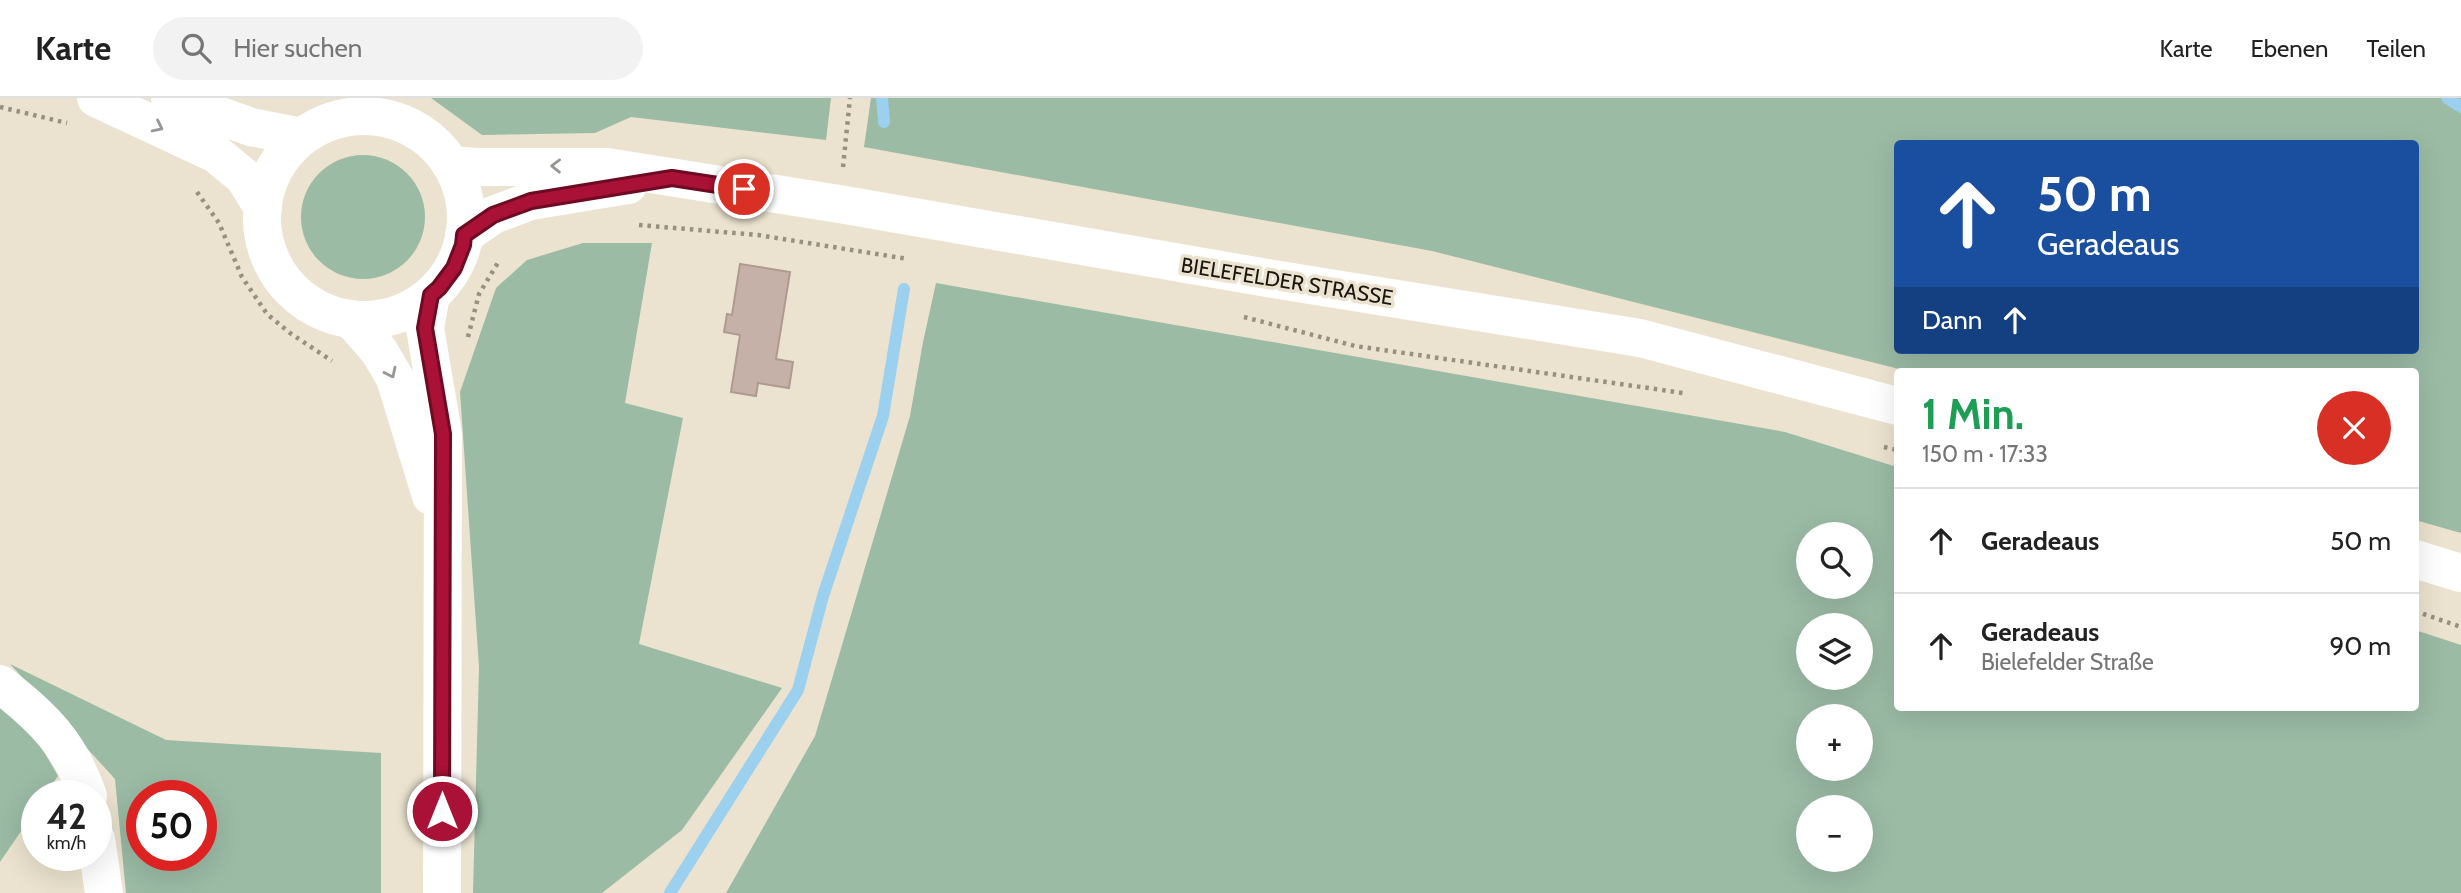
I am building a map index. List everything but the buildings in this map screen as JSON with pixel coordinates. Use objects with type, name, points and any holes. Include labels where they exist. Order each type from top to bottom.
[{"type":"main road","points":[[96,98],[216,155],[244,177],[263,208]]},
{"type":"main road","points":[[170,98],[251,127],[302,136]]},
{"type":"main road","points":[[366,116],[399,122],[428,139],[451,165],[464,197],[467,221],[463,245],[454,268],[439,288],[421,304],[399,315],[368,321],[336,317],[307,303],[283,282],[267,254],[261,223],[265,191],[278,162],[302,136],[332,121],[366,116]]},
{"type":"main road","name":"BIELEFELDER STRASSE","points":[[451,165],[607,167],[839,204],[1246,275],[1640,338],[1894,405]]},
{"type":"main road","points":[[464,235],[493,215],[531,201],[672,178]]},
{"type":"main road","points":[[431,295],[425,328],[443,434],[442,893]]},
{"type":"main road","points":[[351,319],[379,351],[395,378],[443,538]]},
{"type":"main road","points":[[2419,560],[2461,573]]},
{"type":"main road","points":[[0,684],[22,700],[59,737],[83,780]]},
{"type":"main road","points":[[101,871],[104,893]]},
{"type":"path","points":[[839,204],[850,98]]},
{"type":"path","points":[[0,107],[68,124]]},
{"type":"path","points":[[193,186],[219,223],[242,278],[267,314],[333,362]]},
{"type":"path","points":[[637,225],[758,235],[921,261]]},
{"type":"path","points":[[430,358],[454,351],[467,340],[479,294],[494,267],[506,253]]},
{"type":"path","points":[[1234,314],[1355,346],[1693,396]]},
{"type":"path","points":[[1871,443],[1894,449]]},
{"type":"path","points":[[2419,612],[2461,627]]},
{"type":"green space","points":[[431,98],[831,98],[826,140],[631,117],[595,133],[482,135]]},
{"type":"green space","points":[[871,98],[2461,98],[2461,533],[2419,521],[2419,368],[1895,368],[1432,251],[864,147]]},
{"type":"green space","points":[[363,155],[387,160],[407,173],[420,193],[425,217],[420,241],[407,261],[387,274],[363,279],[339,274],[319,261],[306,241],[301,217],[306,193],[319,173],[339,160]]},
{"type":"green space","points":[[583,243],[652,243],[625,403],[683,418],[639,644],[782,688],[682,830],[602,893],[473,893],[479,667],[460,392],[496,288],[527,260]]},
{"type":"green space","points":[[936,283],[1785,432],[1894,466],[1894,711],[2419,711],[2419,631],[2461,645],[2461,893],[726,893],[815,736],[910,416]]},
{"type":"green space","points":[[10,664],[166,740],[381,753],[381,893],[126,893],[115,779]]},
{"type":"green space","points":[[0,706],[31,729],[58,776],[55,780],[21,780],[21,831],[0,862]]},
{"type":"waterway","points":[[882,98],[884,122]]},
{"type":"waterway","points":[[2447,98],[2461,107]]},
{"type":"waterway","points":[[670,893],[798,690],[823,596],[883,416],[904,289]]},
{"type":"route","points":[[442,811],[443,434],[425,328],[431,295],[454,268],[464,235],[493,215],[531,201],[672,178],[744,189]]}]
